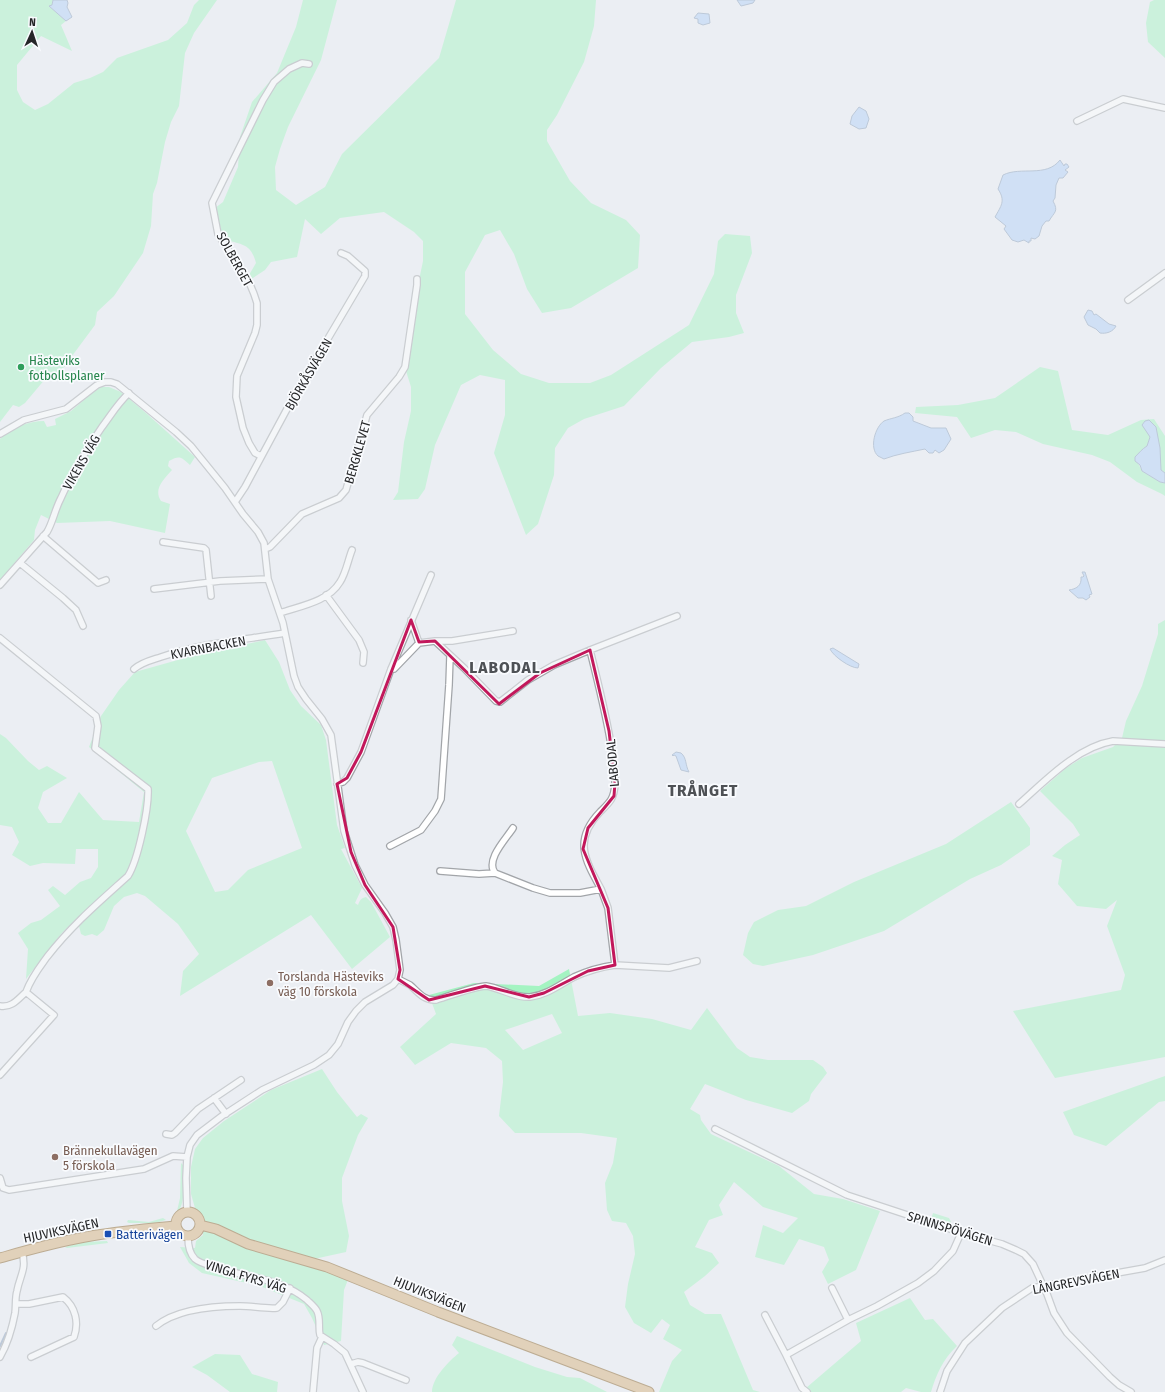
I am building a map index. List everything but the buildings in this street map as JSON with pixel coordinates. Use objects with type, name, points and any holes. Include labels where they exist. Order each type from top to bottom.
[{"type":"main road","name":"HJUVIKSVÄGEN","points":[[187,1212],[197,1216],[200,1225],[216,1229],[248,1244],[327,1268],[649,1392]]},
{"type":"main road","points":[[187,1212],[178,1216],[176,1226],[180,1234],[188,1237],[192,1236],[197,1232],[200,1225]]},
{"type":"main road","name":"HJUVIKSVÄGEN","points":[[0,1258],[91,1236],[139,1229],[176,1226]]},
{"type":"street","name":"SOLBERGET","points":[[261,456],[256,453],[249,443],[243,428],[236,396],[238,376],[255,333],[257,308],[254,294],[248,282],[218,234],[212,203],[263,100],[274,82],[289,69],[302,63],[309,64]]},
{"type":"street","points":[[1077,121],[1123,99],[1165,108]]},
{"type":"street","name":"BJÖRKÅSVÄGEN","points":[[235,502],[243,491],[261,456],[365,276],[365,271],[348,256],[341,253]]},
{"type":"street","points":[[1128,300],[1165,273]]},
{"type":"street","name":"BERGKLEVET","points":[[265,549],[270,547],[302,514],[339,498],[346,490],[367,415],[399,377],[405,367],[412,326],[417,279]]},
{"type":"street","points":[[0,434],[24,420],[66,409],[97,385],[105,382],[117,384],[176,432],[191,446],[217,477],[258,532],[264,543],[268,579],[280,613],[291,666],[298,687],[322,719],[331,735],[344,831],[365,885],[389,920],[395,933],[400,970],[398,979],[393,985],[365,1002],[356,1011],[348,1022],[338,1044],[329,1055],[314,1065],[262,1090],[197,1135],[190,1145],[187,1157],[187,1212]]},
{"type":"street","name":"VIKENS VÄG","points":[[0,585],[50,528],[60,499],[71,476],[112,412],[129,393]]},
{"type":"street","points":[[43,536],[98,583],[106,580]]},
{"type":"street","points":[[163,542],[204,548],[206,550],[210,596]]},
{"type":"street","points":[[280,613],[314,602],[336,588],[340,582],[352,550]]},
{"type":"street","points":[[20,563],[76,610],[83,626]]},
{"type":"street","points":[[337,784],[347,778],[359,757],[391,669],[431,575]]},
{"type":"street","points":[[154,589],[268,579]]},
{"type":"street","points":[[326,595],[359,640],[364,652],[363,663]]},
{"type":"street","points":[[435,642],[464,668],[496,701],[500,702],[528,680],[554,665],[677,616]]},
{"type":"street","points":[[411,620],[419,643]]},
{"type":"street","points":[[391,669],[394,669],[419,643],[452,641],[513,631]]},
{"type":"street","name":"KVARNBACKEN","points":[[134,669],[149,660],[177,651],[285,633]]},
{"type":"street","points":[[0,638],[68,695],[96,716],[98,723],[95,748],[148,789],[140,842],[133,869],[128,876],[88,911],[64,936],[37,970],[31,979],[26,992],[11,1005],[0,1006]]},
{"type":"street","name":"LABODAL","points":[[590,650],[609,731],[615,782],[614,796],[590,823],[584,841],[584,854],[601,889],[608,908],[615,965]]},
{"type":"street","points":[[390,846],[421,830],[435,811],[441,799],[450,656]]},
{"type":"street","points":[[1019,804],[1052,774],[1074,758],[1105,743],[1165,744]]},
{"type":"street","points":[[495,873],[492,870],[492,861],[513,828]]},
{"type":"street","points":[[440,871],[479,874],[495,873],[550,893],[580,893],[601,889]]},
{"type":"street","points":[[398,979],[410,985],[429,1000],[436,1000],[485,986],[510,994],[529,997],[544,993],[588,971],[615,965],[662,968],[674,967],[697,961]]},
{"type":"street","points":[[0,1075],[54,1014],[26,992]]},
{"type":"street","points":[[166,1134],[172,1135],[175,1133],[193,1114],[240,1080]]},
{"type":"street","points":[[214,1098],[226,1114]]},
{"type":"street","name":"SPINNSPÖVÄGEN","points":[[715,1129],[847,1195],[961,1233],[1002,1244],[1024,1254],[1032,1264],[1043,1285],[1054,1313],[1067,1333],[1110,1377],[1119,1385],[1131,1392]]},
{"type":"street","points":[[0,1178],[2,1189],[9,1190],[130,1172],[144,1169],[173,1156],[187,1157]]},
{"type":"street","points":[[786,1355],[913,1286],[934,1271],[953,1251],[961,1233]]},
{"type":"street","name":"VINGA FYRS VÄG","points":[[188,1237],[188,1248],[200,1263],[277,1282],[303,1296],[317,1310],[320,1334],[322,1338]]},
{"type":"street","points":[[0,1357],[10,1335],[16,1304],[17,1289],[24,1269],[24,1258],[22,1252]]},
{"type":"street","name":"LÅNGREVSVÄGEN","points":[[940,1392],[947,1371],[965,1343],[986,1322],[1032,1288],[1145,1268],[1165,1260]]},
{"type":"street","points":[[156,1326],[163,1320],[172,1316],[184,1312],[207,1308],[239,1306],[277,1308],[283,1302],[290,1288]]},
{"type":"street","points":[[832,1288],[848,1320]]},
{"type":"street","points":[[16,1304],[29,1304],[63,1297],[70,1304],[75,1314],[77,1329],[74,1337],[31,1356]]},
{"type":"street","points":[[766,1315],[802,1388],[807,1392]]},
{"type":"street","points":[[313,1392],[317,1348],[322,1338],[342,1350],[348,1357],[363,1392]]},
{"type":"street","points":[[351,1364],[358,1362],[363,1363],[406,1380]]},
{"type":"highlighted area","points":[[411,620],[419,642],[435,641],[499,704],[540,673],[590,650],[609,731],[615,782],[614,796],[588,828],[583,849],[608,908],[615,965],[588,971],[544,993],[529,997],[485,986],[429,1000],[398,979],[400,970],[393,927],[365,885],[351,852],[337,784],[347,778],[361,752]]},
{"type":"green space","points":[[0,0],[53,0],[52,5],[49,6],[66,21],[61,25],[72,51],[41,36],[17,65],[17,90],[23,102],[35,110],[48,104],[74,83],[103,72],[117,58],[168,40],[187,23],[194,5],[199,0],[217,0],[194,33],[185,53],[179,106],[171,122],[165,142],[157,183],[153,194],[151,226],[143,253],[114,296],[97,312],[95,325],[66,366],[46,378],[25,403],[19,407],[13,405],[0,422]]},
{"type":"green space","points":[[303,0],[337,0],[321,60],[288,127],[275,167],[276,190],[296,205],[325,187],[342,154],[439,58],[456,0],[596,0],[594,26],[584,62],[557,115],[547,130],[547,141],[570,181],[591,203],[626,220],[640,235],[638,268],[571,308],[542,313],[527,289],[514,254],[500,230],[485,235],[465,272],[465,314],[493,350],[521,374],[549,383],[590,383],[611,375],[689,325],[714,274],[718,241],[725,234],[750,236],[752,253],[736,295],[736,313],[744,333],[729,337],[692,342],[661,368],[624,406],[584,419],[568,428],[555,448],[554,475],[538,524],[526,535],[494,453],[505,415],[505,380],[480,375],[461,385],[435,445],[425,489],[418,499],[393,500],[398,492],[404,442],[411,411],[411,387],[406,371],[412,344],[417,290],[423,261],[423,241],[414,232],[384,212],[340,218],[321,234],[305,219],[297,257],[271,262],[265,270],[250,280],[249,275],[256,263],[252,252],[242,244],[227,240],[221,230],[215,208],[223,202],[238,167],[240,137],[252,102],[277,73],[296,27]]},
{"type":"green space","points":[[1154,0],[1165,0],[1165,58],[1148,42],[1146,23],[1150,2]]},
{"type":"green space","points":[[1040,367],[1058,371],[1072,430],[1108,435],[1141,420],[1154,419],[1165,436],[1165,473],[1161,470],[1158,440],[1150,437],[1147,446],[1135,457],[1142,471],[1160,482],[1165,483],[1165,496],[1137,482],[1110,462],[1092,455],[1043,444],[1016,432],[995,430],[971,438],[957,417],[915,413],[916,407],[958,405],[995,398]]},
{"type":"green space","points":[[101,387],[109,387],[121,392],[195,457],[190,465],[180,458],[169,461],[168,466],[172,470],[160,484],[158,492],[161,501],[170,504],[165,533],[110,521],[57,523],[41,515],[35,530],[34,540],[0,580],[0,439],[14,428],[32,422],[44,421],[47,427],[56,425],[55,419],[71,411]]},
{"type":"green space","points":[[1165,620],[1165,1057],[1055,1078],[1013,1011],[1121,990],[1125,975],[1107,926],[1117,900],[1106,909],[1077,906],[1058,884],[1062,860],[1052,856],[1080,835],[1073,824],[1040,791],[1066,768],[1082,758],[1113,747],[1122,738],[1126,721],[1142,686],[1158,634],[1158,624]]},
{"type":"green space","points":[[265,640],[279,662],[290,690],[301,706],[321,725],[326,740],[337,825],[345,848],[341,849],[362,888],[355,903],[358,905],[363,898],[366,897],[371,902],[390,937],[352,969],[311,915],[180,996],[183,971],[199,954],[178,924],[145,896],[137,893],[124,897],[114,906],[104,930],[97,936],[92,934],[85,936],[81,934],[77,918],[61,934],[26,979],[28,949],[18,933],[31,923],[41,920],[60,906],[48,890],[53,886],[65,895],[80,882],[91,878],[98,867],[98,849],[76,849],[75,864],[43,863],[30,866],[12,855],[19,842],[12,827],[0,825],[0,734],[39,770],[47,766],[67,778],[43,792],[38,808],[48,823],[61,823],[79,792],[103,820],[139,822],[144,792],[89,747],[101,716],[119,690],[135,672],[192,656]],"holes":[[[272,761],[302,848],[248,870],[228,890],[215,892],[186,831],[212,778],[259,762]]]},
{"type":"green space","points":[[1011,802],[1030,828],[1030,845],[1001,865],[970,879],[884,931],[813,955],[763,966],[753,964],[743,955],[748,933],[754,922],[778,910],[806,906],[854,882],[946,844]]},
{"type":"green space","points":[[569,969],[578,1016],[610,1013],[652,1019],[691,1030],[707,1008],[737,1048],[750,1057],[768,1060],[813,1060],[823,1067],[827,1073],[811,1094],[809,1101],[792,1113],[746,1100],[705,1084],[690,1109],[700,1115],[701,1120],[711,1134],[779,1166],[814,1194],[843,1199],[880,1211],[856,1270],[828,1284],[822,1272],[829,1260],[824,1247],[799,1239],[784,1265],[755,1257],[763,1225],[783,1233],[798,1218],[763,1207],[734,1182],[719,1205],[723,1215],[709,1220],[695,1247],[712,1253],[719,1263],[684,1292],[690,1305],[705,1314],[721,1314],[753,1390],[760,1392],[659,1392],[672,1361],[682,1350],[663,1339],[670,1325],[662,1319],[651,1333],[634,1323],[625,1307],[628,1284],[635,1254],[633,1236],[626,1223],[612,1221],[607,1210],[605,1183],[613,1163],[617,1138],[581,1133],[515,1133],[499,1116],[503,1082],[502,1061],[486,1048],[451,1043],[415,1065],[400,1047],[436,1014],[429,995],[474,983],[539,986]],"holes":[[[552,1014],[562,1033],[523,1050],[505,1030]]]},
{"type":"green space","points":[[322,1069],[337,1092],[357,1117],[361,1114],[368,1118],[358,1135],[342,1178],[342,1201],[349,1236],[346,1252],[314,1259],[351,1272],[344,1290],[341,1341],[324,1345],[304,1304],[255,1284],[202,1273],[189,1263],[180,1247],[195,1248],[196,1241],[203,1235],[201,1216],[195,1208],[191,1194],[191,1167],[195,1149],[203,1138],[224,1121],[271,1090]]},
{"type":"green space","points":[[1165,1076],[1165,1101],[1159,1102],[1106,1146],[1074,1135],[1063,1112]]},
{"type":"green space","points":[[181,1163],[183,1165],[183,1201],[177,1214],[172,1218],[177,1211],[180,1198]]},
{"type":"green space","points":[[933,1213],[949,1218],[951,1222],[950,1225],[931,1219]]},
{"type":"green space","points":[[163,1218],[166,1220],[155,1223],[127,1222],[128,1220],[149,1222]]},
{"type":"green space","points":[[107,1241],[108,1243],[65,1247],[83,1242]]},
{"type":"green space","points":[[910,1298],[925,1320],[933,1319],[957,1346],[948,1356],[941,1368],[935,1379],[931,1392],[921,1392],[906,1388],[901,1392],[810,1392],[806,1388],[861,1341],[856,1323]]},
{"type":"green space","points":[[457,1336],[535,1367],[567,1377],[580,1378],[607,1392],[432,1392],[438,1376],[446,1365],[459,1353],[452,1345]]},
{"type":"green space","points":[[215,1354],[240,1355],[252,1374],[278,1382],[277,1392],[230,1392],[207,1375],[192,1367]]},
{"type":"water","points":[[53,0],[67,0],[67,7],[72,17],[66,21],[49,6],[52,5]]},
{"type":"water","points":[[737,0],[755,0],[753,3],[741,6]]},
{"type":"water","points":[[698,13],[709,14],[710,23],[703,25],[698,23],[698,19],[694,18]]},
{"type":"water","points":[[859,107],[866,111],[869,119],[866,128],[859,129],[850,124],[852,116]]},
{"type":"water","points":[[1060,160],[1064,166],[1067,164],[1069,167],[1065,170],[1068,172],[1063,178],[1059,178],[1056,185],[1055,198],[1053,201],[1056,208],[1054,214],[1049,221],[1046,221],[1042,226],[1039,236],[1035,239],[1031,238],[1029,243],[1024,240],[1018,242],[1012,240],[1004,229],[1006,226],[995,217],[1002,203],[1002,197],[998,189],[1003,175],[1018,171],[1048,169]]},
{"type":"water","points":[[1088,310],[1092,311],[1094,315],[1096,314],[1109,324],[1116,326],[1109,332],[1100,333],[1088,325],[1084,317]]},
{"type":"water","points":[[905,413],[909,413],[913,417],[913,421],[931,428],[946,428],[951,439],[944,450],[939,453],[935,450],[933,453],[929,453],[925,449],[899,454],[884,459],[878,456],[874,448],[874,438],[878,428],[884,421]]},
{"type":"water","points":[[1149,420],[1156,427],[1160,448],[1161,470],[1165,473],[1165,483],[1160,482],[1142,471],[1140,465],[1135,461],[1135,457],[1147,446],[1150,437],[1142,425],[1145,421]]},
{"type":"water","points":[[1082,572],[1085,572],[1092,594],[1089,595],[1090,597],[1086,600],[1083,598],[1078,598],[1069,590],[1076,588],[1081,583],[1081,577],[1084,576]]},
{"type":"water","points":[[833,648],[859,664],[858,668],[846,664],[838,658],[830,649]]},
{"type":"water","points":[[676,752],[683,755],[689,772],[681,770],[676,756],[672,755]]},
{"type":"waterway","points":[[0,1346],[6,1333]]},
{"type":"place","name":"Hästeviks fotbollsplaner","points":[[21,367]]},
{"type":"place","name":"Torslanda Hästeviks väg 10 förskola","points":[[270,983]]},
{"type":"place","name":"Brännekullavägen 5 förskola","points":[[55,1157]]},
{"type":"place","name":"Batterivägen","points":[[108,1234]]},
{"type":"district","name":"LABODAL","points":[[505,667]]},
{"type":"district","name":"TRÅNGET","points":[[703,790]]}]
